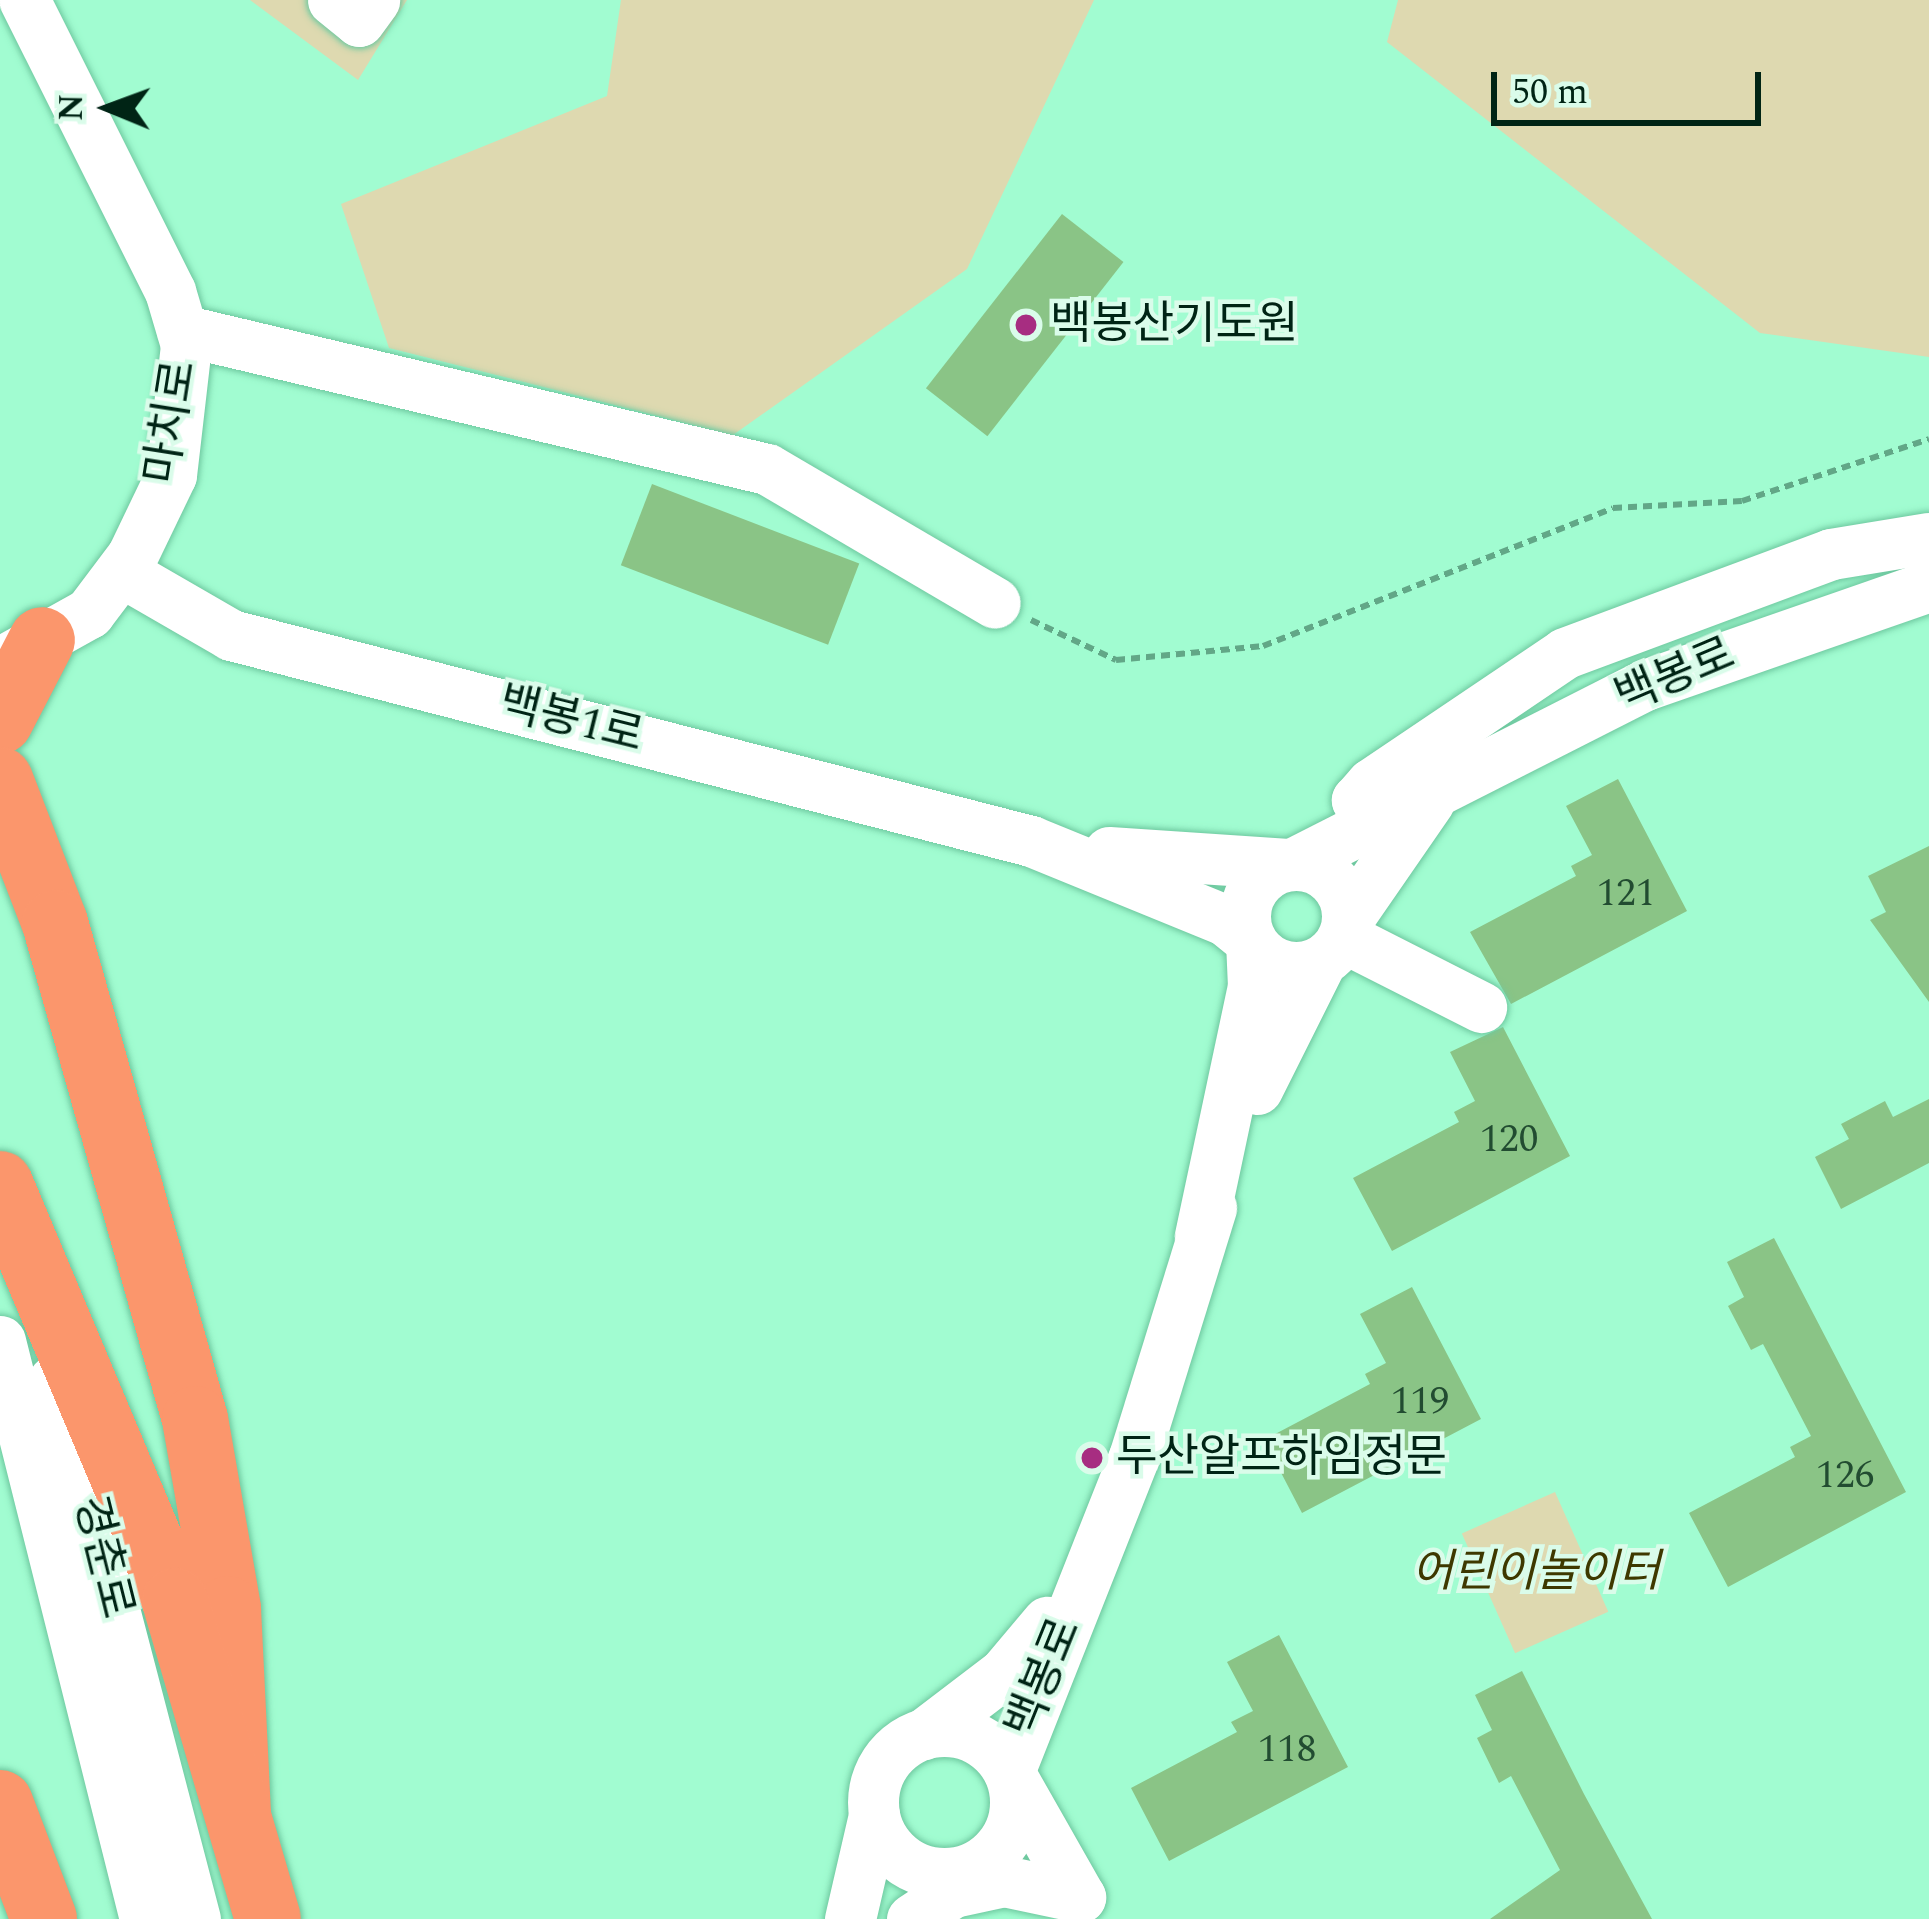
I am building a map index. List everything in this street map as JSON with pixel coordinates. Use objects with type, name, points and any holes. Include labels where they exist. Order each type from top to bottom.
[{"type":"highway","points":[[0,721],[21,651]]},
{"type":"highway","points":[[0,780],[55,923],[195,1419],[228,1609],[238,1813]]},
{"type":"highway","points":[[0,1184],[175,1600],[268,1919]]},
{"type":"highway","points":[[0,1803],[44,1919]]},
{"type":"street","name":"마치로","points":[[21,651],[89,613],[122,572],[171,475],[182,330],[24,0]]},
{"type":"street","points":[[333,0],[359,21],[374,0]]},
{"type":"street","points":[[182,330],[767,469],[995,603]]},
{"type":"street","points":[[1373,826],[1357,800],[1371,784],[1565,653],[1831,554],[1929,538]]},
{"type":"street","name":"백봉1로","points":[[122,572],[231,635],[1031,841],[1207,911],[1251,941]]},
{"type":"street","name":"백봉로","points":[[1292,864],[1645,685],[1929,586]]},
{"type":"street","name":"백봉로","points":[[1097,1908],[1009,1772],[1097,1554],[1200,1236],[1283,1025],[1432,796]]},
{"type":"street","name":"백봉1로","points":[[1031,841],[1292,864]]},
{"type":"street","points":[[1337,939],[1326,874],[1292,864],[1250,893],[1251,941],[1275,963],[1337,939],[1481,1007]]},
{"type":"street","name":"백봉로","points":[[1200,1236],[1251,1004],[1251,941]]},
{"type":"street","name":"경춘로","points":[[0,1199],[195,1919]]},
{"type":"street","name":"경춘로","points":[[0,1341],[145,1919]]},
{"type":"street","name":"백봉로","points":[[924,1734],[1004,1673],[1097,1554]]},
{"type":"street","points":[[850,1919],[881,1768],[924,1734],[979,1739],[1009,1772],[1006,1838],[945,1874],[890,1919]]},
{"type":"street","points":[[874,1814],[899,1857],[945,1874]]},
{"type":"street","name":"백봉로","points":[[912,1919],[952,1892],[1004,1881],[1097,1908]]},
{"type":"path","points":[[995,603],[1116,660],[1263,646],[1613,508],[1742,501],[1929,439]]},
{"type":"green space","points":[[250,0],[407,0],[358,80]]},
{"type":"green space","points":[[621,0],[1094,0],[967,269],[733,435],[389,348],[341,204],[607,96]]},
{"type":"green space","points":[[1398,0],[1929,0],[1929,357],[1760,333],[1387,42]]},
{"type":"green space","name":"어린이놀이터","points":[[1555,1492],[1608,1612],[1515,1653],[1462,1533]]},
{"type":"building","name":"백봉산기도원","points":[[1062,214],[1123,262],[987,436],[926,388]]},
{"type":"building","points":[[652,484],[859,564],[828,645],[621,565]]},
{"type":"building","points":[[1618,779],[1687,911],[1511,1004],[1470,932],[1576,876],[1571,866],[1592,855],[1566,806]]},
{"type":"building","points":[[1929,846],[1929,1002],[1870,920],[1886,912],[1868,876]]},
{"type":"building","points":[[1503,1027],[1570,1156],[1392,1251],[1353,1178],[1459,1122],[1454,1112],[1475,1101],[1450,1052]]},
{"type":"building","points":[[1929,1099],[1929,1163],[1841,1209],[1815,1157],[1849,1139],[1841,1124],[1885,1101],[1893,1117]]},
{"type":"building","points":[[1774,1238],[1906,1492],[1728,1587],[1689,1513],[1795,1457],[1790,1447],[1811,1436],[1763,1344],[1751,1350],[1728,1306],[1744,1297],[1727,1262]]},
{"type":"building","points":[[1412,1287],[1481,1419],[1302,1513],[1264,1440],[1370,1384],[1365,1374],[1386,1363],[1360,1314]]},
{"type":"building","points":[[1279,1635],[1348,1767],[1169,1861],[1131,1788],[1237,1732],[1231,1722],[1253,1711],[1227,1662]]},
{"type":"building","points":[[1522,1671],[1652,1919],[1490,1919],[1560,1870],[1511,1776],[1499,1783],[1477,1738],[1492,1730],[1475,1695]]},
{"type":"place","name":"백봉산기도원","points":[[1026,325]]},
{"type":"place","name":"두산알프하임정문","points":[[1092,1458]]}]
